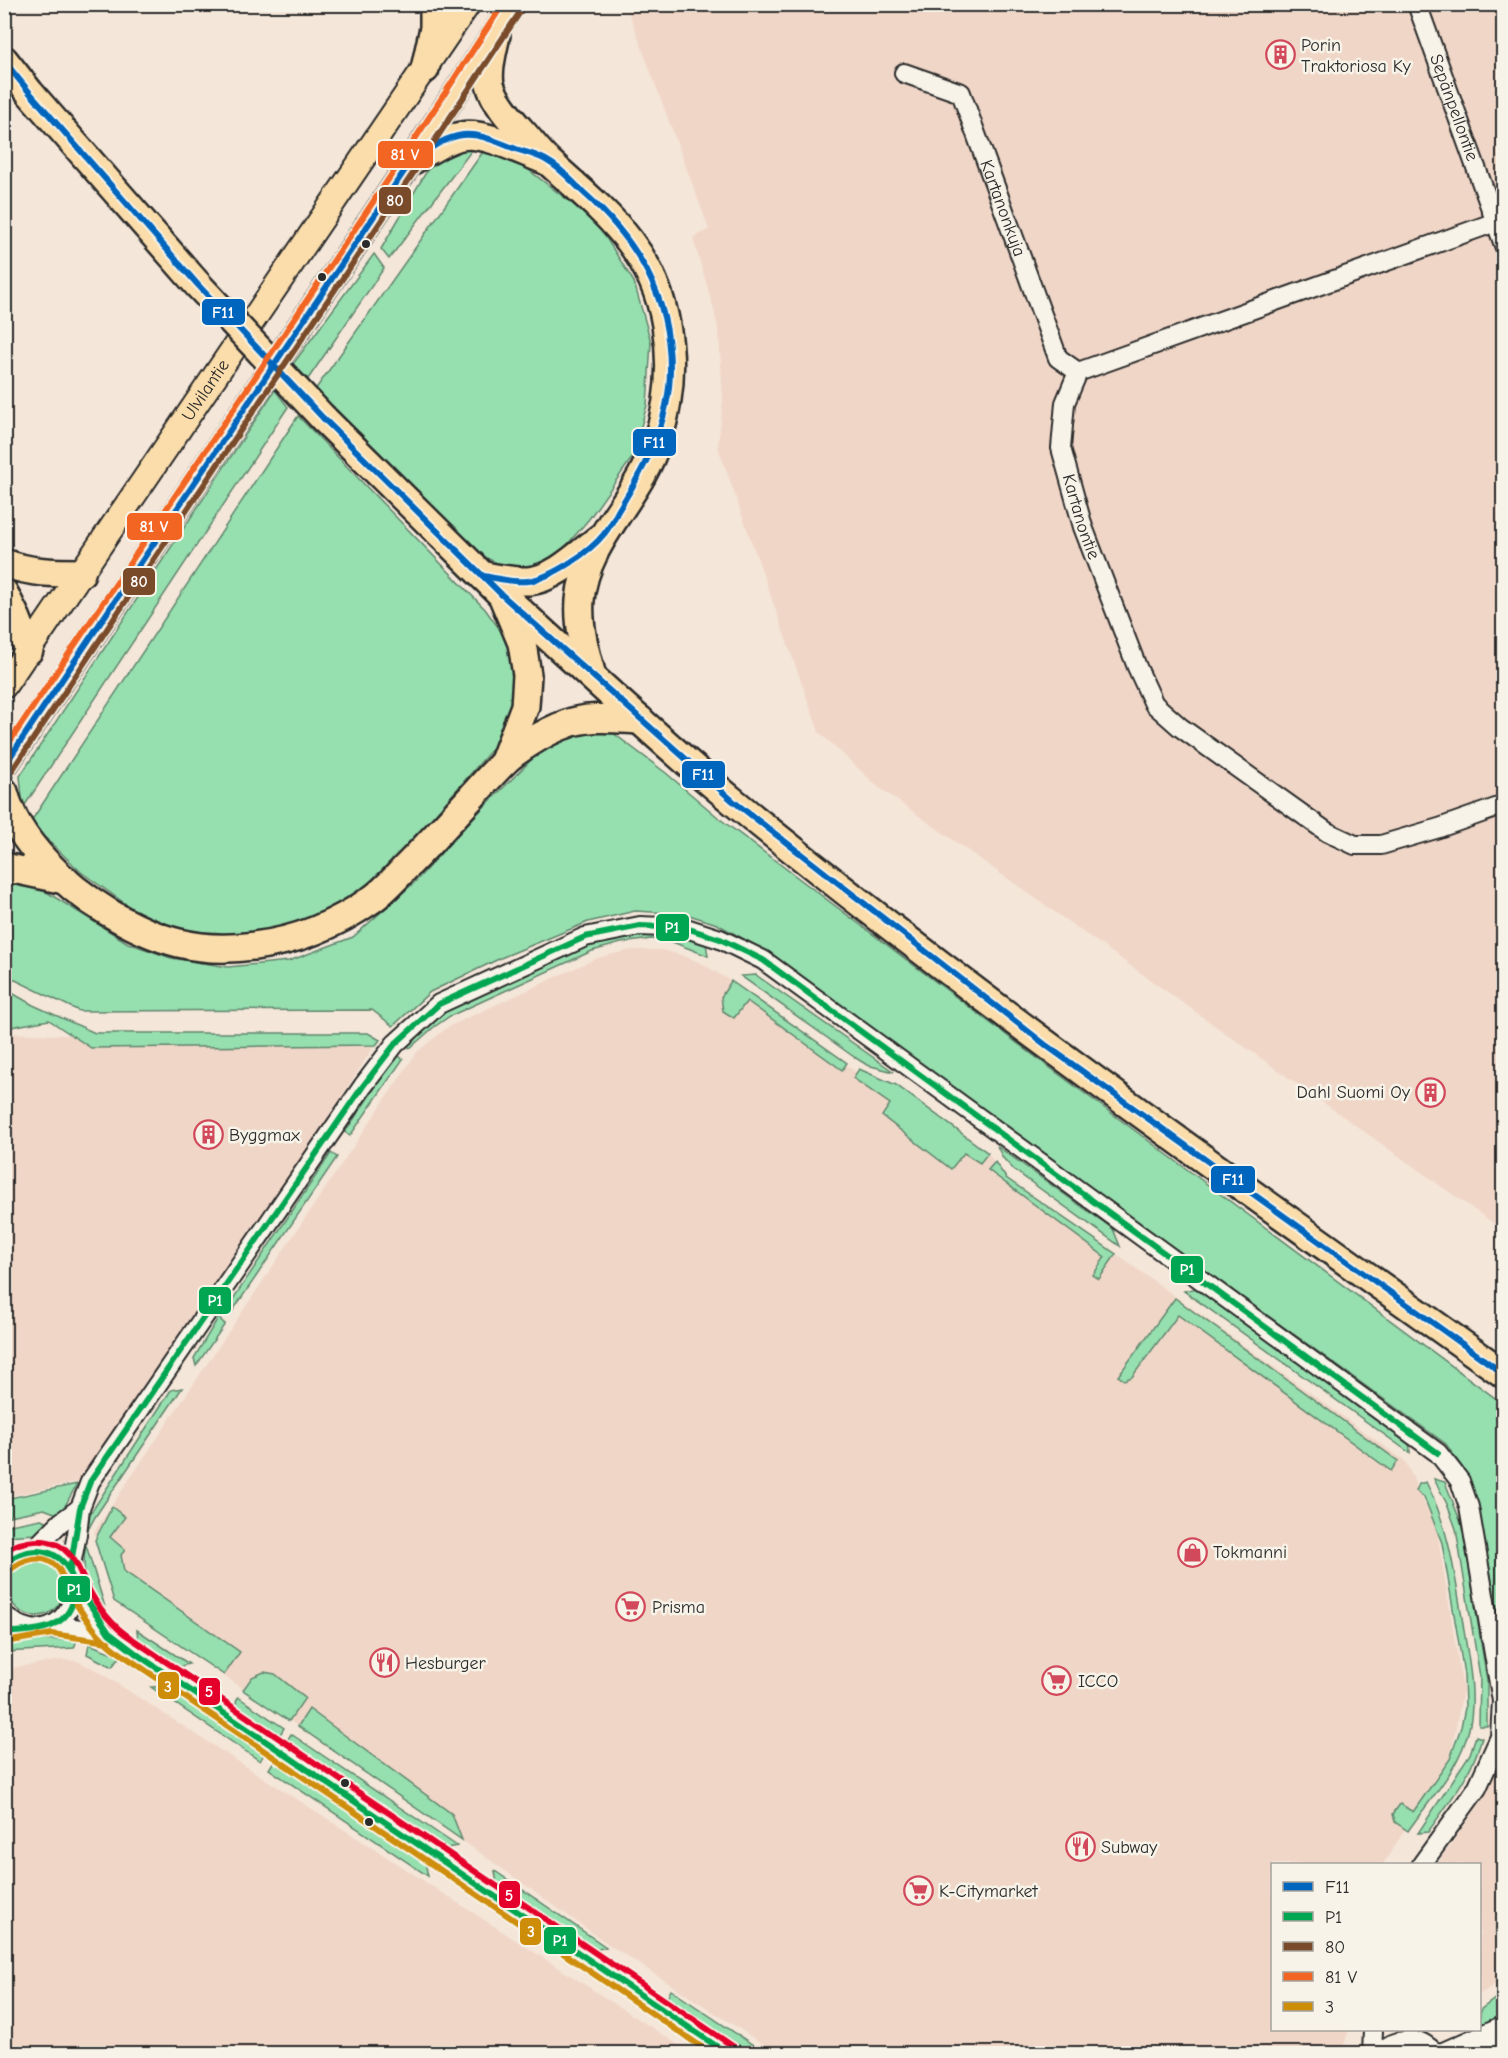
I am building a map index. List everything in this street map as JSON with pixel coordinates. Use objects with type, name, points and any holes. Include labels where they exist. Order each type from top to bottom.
[{"type":"highway","points":[[425,69],[434,28],[434,4]]},
{"type":"highway","points":[[496,35],[490,69],[490,85],[504,112],[549,162],[604,211],[635,247],[657,286],[666,326],[670,368],[667,407],[657,443],[642,474],[603,536],[588,570],[580,599],[580,622],[592,676]]},
{"type":"highway","points":[[4,60],[17,93],[323,418],[502,595],[640,720],[733,801],[1047,1046],[1503,1374]]},
{"type":"highway","points":[[411,162],[444,142],[463,135],[486,138],[549,162]]},
{"type":"highway","points":[[483,576],[512,581],[540,579],[556,571],[603,536]]},
{"type":"highway","points":[[4,563],[29,571],[81,573]]},
{"type":"highway","points":[[4,594],[29,650]]},
{"type":"highway","points":[[502,595],[522,643],[527,675],[525,705],[504,761]]},
{"type":"highway","points":[[4,792],[18,827],[64,880],[87,898],[125,923],[152,935],[184,945],[214,949],[241,948],[277,942],[324,927],[373,899],[423,850],[504,761],[543,735],[565,724],[598,719],[640,720]]},
{"type":"highway","points":[[4,867],[64,880]]},
{"type":"main road","name":"Ulvilantie","points":[[4,686],[468,4]]},
{"type":"main road","points":[[4,767],[496,35],[514,4]]},
{"type":"street","name":"Sepänpellontie","points":[[1417,4],[1499,221],[1503,245]]},
{"type":"street","name":"Kartanonkuja","points":[[904,73],[961,93],[1058,358],[1078,372]]},
{"type":"street","points":[[1078,372],[1499,221]]},
{"type":"street","name":"Kartanontie","points":[[1078,372],[1065,403],[1060,448],[1083,527],[1137,667],[1155,704],[1179,727],[1327,832],[1355,845],[1381,845],[1440,828],[1503,805]]},
{"type":"street","points":[[52,1625],[66,1615],[74,1599],[72,1576],[80,1508],[90,1482],[363,1086],[395,1044],[439,1004],[585,937],[640,926],[686,928],[720,939],[763,960],[1438,1453],[1460,1481],[1469,1507],[1502,1701],[1500,1737],[1486,1771],[1477,1788],[1423,1863]]},
{"type":"street","points":[[35,1548],[61,1522],[80,1508]]},
{"type":"street","points":[[4,1563],[22,1550],[35,1548],[53,1552],[68,1565],[72,1576],[109,1633],[729,2054]]},
{"type":"street","points":[[4,1615],[18,1625],[33,1629]]},
{"type":"street","points":[[4,1633],[52,1625],[109,1633]]},
{"type":"street","points":[[1380,2054],[1384,2048],[1401,2041],[1426,2044],[1443,2052],[1502,2026]]},
{"type":"street","points":[[1479,2054],[1502,2026]]},
{"type":"street","points":[[1372,2054],[1373,2031]]},
{"type":"shaded area","points":[[626,5],[1503,5],[1503,1230],[877,786],[819,732],[718,447],[723,400],[719,333],[693,238],[709,229]]},
{"type":"shaded area","points":[[631,950],[661,950],[703,964],[738,986],[980,1163],[988,1153],[1005,1177],[1405,1461],[1437,1531],[1463,1690],[1450,1759],[1384,1863],[1271,1863],[1271,2031],[1349,2031],[1341,2053],[777,2053],[608,1944],[387,1787],[114,1601],[94,1532],[417,1052],[448,1027],[597,958]]},
{"type":"shaded area","points":[[5,1033],[374,1046],[310,1146],[77,1482],[5,1497]]},
{"type":"shaded area","points":[[62,1660],[77,1661],[96,1670],[691,2053],[5,2053],[5,1669]]},
{"type":"shaded area","points":[[1503,1752],[1503,1979],[1481,1993],[1481,1863],[1438,1863],[1483,1799]]},
{"type":"green space","points":[[456,146],[475,146],[389,259],[381,249],[432,162]]},
{"type":"green space","points":[[485,149],[526,168],[596,222],[634,282],[651,342],[647,405],[632,458],[589,519],[561,552],[538,570],[510,569],[478,554],[315,390]]},
{"type":"green space","points":[[374,254],[384,268],[308,379],[293,364]]},
{"type":"green space","points":[[275,390],[288,407],[23,808],[20,776]]},
{"type":"green space","points":[[298,416],[485,609],[506,638],[514,669],[513,705],[494,747],[410,843],[364,888],[319,914],[284,928],[238,937],[191,933],[151,922],[81,872],[30,823]]},
{"type":"green space","points":[[568,733],[613,733],[666,773],[720,819],[1037,1058],[1503,1404],[1503,1644],[1478,1503],[1469,1477],[1446,1444],[751,943],[717,924],[686,914],[635,911],[588,922],[503,957],[430,992],[393,1026],[372,1010],[79,1011],[5,975],[4,877],[37,886],[128,943],[171,958],[228,967],[289,961],[353,937],[415,882],[471,820],[538,753]]},
{"type":"green space","points":[[670,932],[706,943],[708,956],[670,941],[651,939],[621,943],[592,951],[450,1016],[410,1048],[405,1044],[443,1012],[590,945],[619,935]]},
{"type":"green space","points":[[756,975],[894,1072],[867,1065],[854,1057],[741,976]]},
{"type":"green space","points":[[731,981],[847,1063],[842,1070],[747,1001],[734,1018],[723,1011],[721,997]]},
{"type":"green space","points":[[5,989],[33,1005],[95,1033],[368,1033],[380,1040],[376,1045],[91,1048],[49,1020],[5,1028]]},
{"type":"green space","points":[[397,1055],[403,1059],[350,1136],[345,1132]]},
{"type":"green space","points":[[859,1069],[896,1085],[988,1153],[980,1163],[964,1153],[951,1169],[882,1116],[890,1104],[853,1078]]},
{"type":"green space","points":[[997,1146],[1113,1229],[1120,1246],[1014,1170],[1003,1158]]},
{"type":"green space","points":[[331,1153],[337,1157],[232,1312],[227,1308]]},
{"type":"green space","points":[[995,1162],[1006,1178],[1116,1254],[1099,1279],[1093,1275],[1105,1257],[988,1170]]},
{"type":"green space","points":[[1197,1288],[1409,1438],[1410,1453],[1184,1291]]},
{"type":"green space","points":[[1175,1298],[1398,1461],[1391,1471],[1178,1315],[1132,1377],[1124,1380],[1118,1376]]},
{"type":"green space","points":[[218,1318],[225,1324],[196,1366],[194,1358]]},
{"type":"green space","points":[[182,1388],[88,1530],[90,1514],[171,1390]]},
{"type":"green space","points":[[1434,1479],[1445,1482],[1463,1528],[1487,1681],[1487,1726],[1479,1726],[1480,1677],[1456,1529],[1447,1504]]},
{"type":"green space","points":[[1426,1482],[1440,1516],[1450,1552],[1469,1663],[1472,1703],[1469,1729],[1459,1757],[1408,1831],[1395,1822],[1393,1814],[1400,1804],[1413,1812],[1450,1759],[1465,1708],[1464,1674],[1442,1543],[1424,1497],[1416,1491],[1419,1484]]},
{"type":"green space","points":[[77,1484],[60,1515],[44,1509],[5,1517],[5,1499]]},
{"type":"green space","points":[[112,1507],[125,1517],[110,1537],[125,1550],[121,1555],[124,1571],[240,1652],[224,1675],[114,1601],[95,1540]]},
{"type":"green space","points":[[41,1519],[49,1522],[37,1534],[5,1536],[5,1526]]},
{"type":"green space","points":[[86,1545],[105,1607],[93,1594],[86,1579],[84,1563]]},
{"type":"green space","points":[[36,1560],[47,1562],[56,1568],[62,1577],[64,1588],[62,1599],[56,1608],[47,1614],[36,1616],[25,1614],[16,1608],[10,1599],[8,1588],[10,1577],[16,1568],[25,1562]]},
{"type":"green space","points":[[137,1630],[189,1664],[177,1667],[138,1639]]},
{"type":"green space","points":[[17,1639],[77,1640],[74,1648],[5,1652],[4,1642]]},
{"type":"green space","points":[[89,1644],[120,1656],[112,1667],[87,1654]]},
{"type":"green space","points":[[264,1672],[275,1674],[305,1698],[289,1721],[243,1690],[252,1677]]},
{"type":"green space","points":[[166,1686],[264,1754],[260,1761],[151,1687]]},
{"type":"green space","points":[[238,1697],[284,1728],[278,1738],[240,1713],[236,1702]]},
{"type":"green space","points":[[309,1709],[452,1814],[462,1840],[298,1726]]},
{"type":"green space","points":[[291,1734],[457,1846],[441,1849],[285,1744]]},
{"type":"green space","points":[[1476,1736],[1482,1738],[1478,1751],[1459,1787],[1428,1832],[1418,1833],[1470,1754]]},
{"type":"green space","points":[[274,1761],[425,1862],[428,1876],[269,1769]]},
{"type":"green space","points":[[495,1871],[606,1947],[592,1951],[497,1884]]},
{"type":"green space","points":[[671,1990],[765,2053],[751,2053],[667,1998]]},
{"type":"green space","points":[[1503,1993],[1503,2015],[1481,2028],[1481,2009]]},
{"type":"transit line","points":[[4,750],[404,156],[503,4]]},
{"type":"transit line","name":"80","points":[[11,772],[522,9]]},
{"type":"transit line","name":"F11","points":[[4,61],[198,285],[323,418],[502,595],[733,801],[1047,1046],[1504,1374]]},
{"type":"transit line","name":"F11","points":[[4,766],[411,161],[442,141],[463,135],[483,137],[545,160],[563,172],[602,210],[634,250],[657,293],[664,317],[670,369],[666,407],[654,443],[638,478],[612,523],[598,541],[558,570],[537,579],[517,581],[483,576]]},
{"type":"transit line","name":"P1","points":[[70,1570],[80,1508],[90,1482],[363,1086],[395,1044],[439,1004],[585,937],[640,926],[686,928],[720,939],[763,960],[1438,1453]]},
{"type":"transit line","name":"5","points":[[4,1551],[20,1544],[38,1541],[62,1548],[74,1559],[101,1609],[125,1634],[734,2047]]},
{"type":"transit line","name":"P1","points":[[4,1563],[26,1552],[44,1552],[59,1558],[69,1570],[74,1586],[73,1601],[66,1616],[46,1628],[4,1633]]},
{"type":"transit line","name":"3","points":[[10,1570],[20,1563],[38,1558],[45,1559],[56,1566],[87,1620],[114,1649],[712,2054]]},
{"type":"transit line","name":"P1","points":[[75,1582],[109,1633],[138,1655],[728,2054]]},
{"type":"transit line","name":"3","points":[[5,1642],[52,1634],[108,1642]]},
{"type":"place","name":"Porin Traktoriosa Ky","points":[[1280,55]]},
{"type":"place","name":"Dahl Suomi Oy","points":[[1431,1092]]},
{"type":"place","name":"Byggmax","points":[[208,1135]]},
{"type":"place","name":"Tokmanni","points":[[1192,1552]]},
{"type":"place","name":"Prisma","points":[[631,1607]]},
{"type":"place","name":"Hesburger","points":[[384,1663]]},
{"type":"place","name":"ICCO","points":[[1057,1681]]},
{"type":"place","name":"Subway","points":[[1080,1847]]},
{"type":"place","name":"K-Citymarket","points":[[918,1891]]}]
